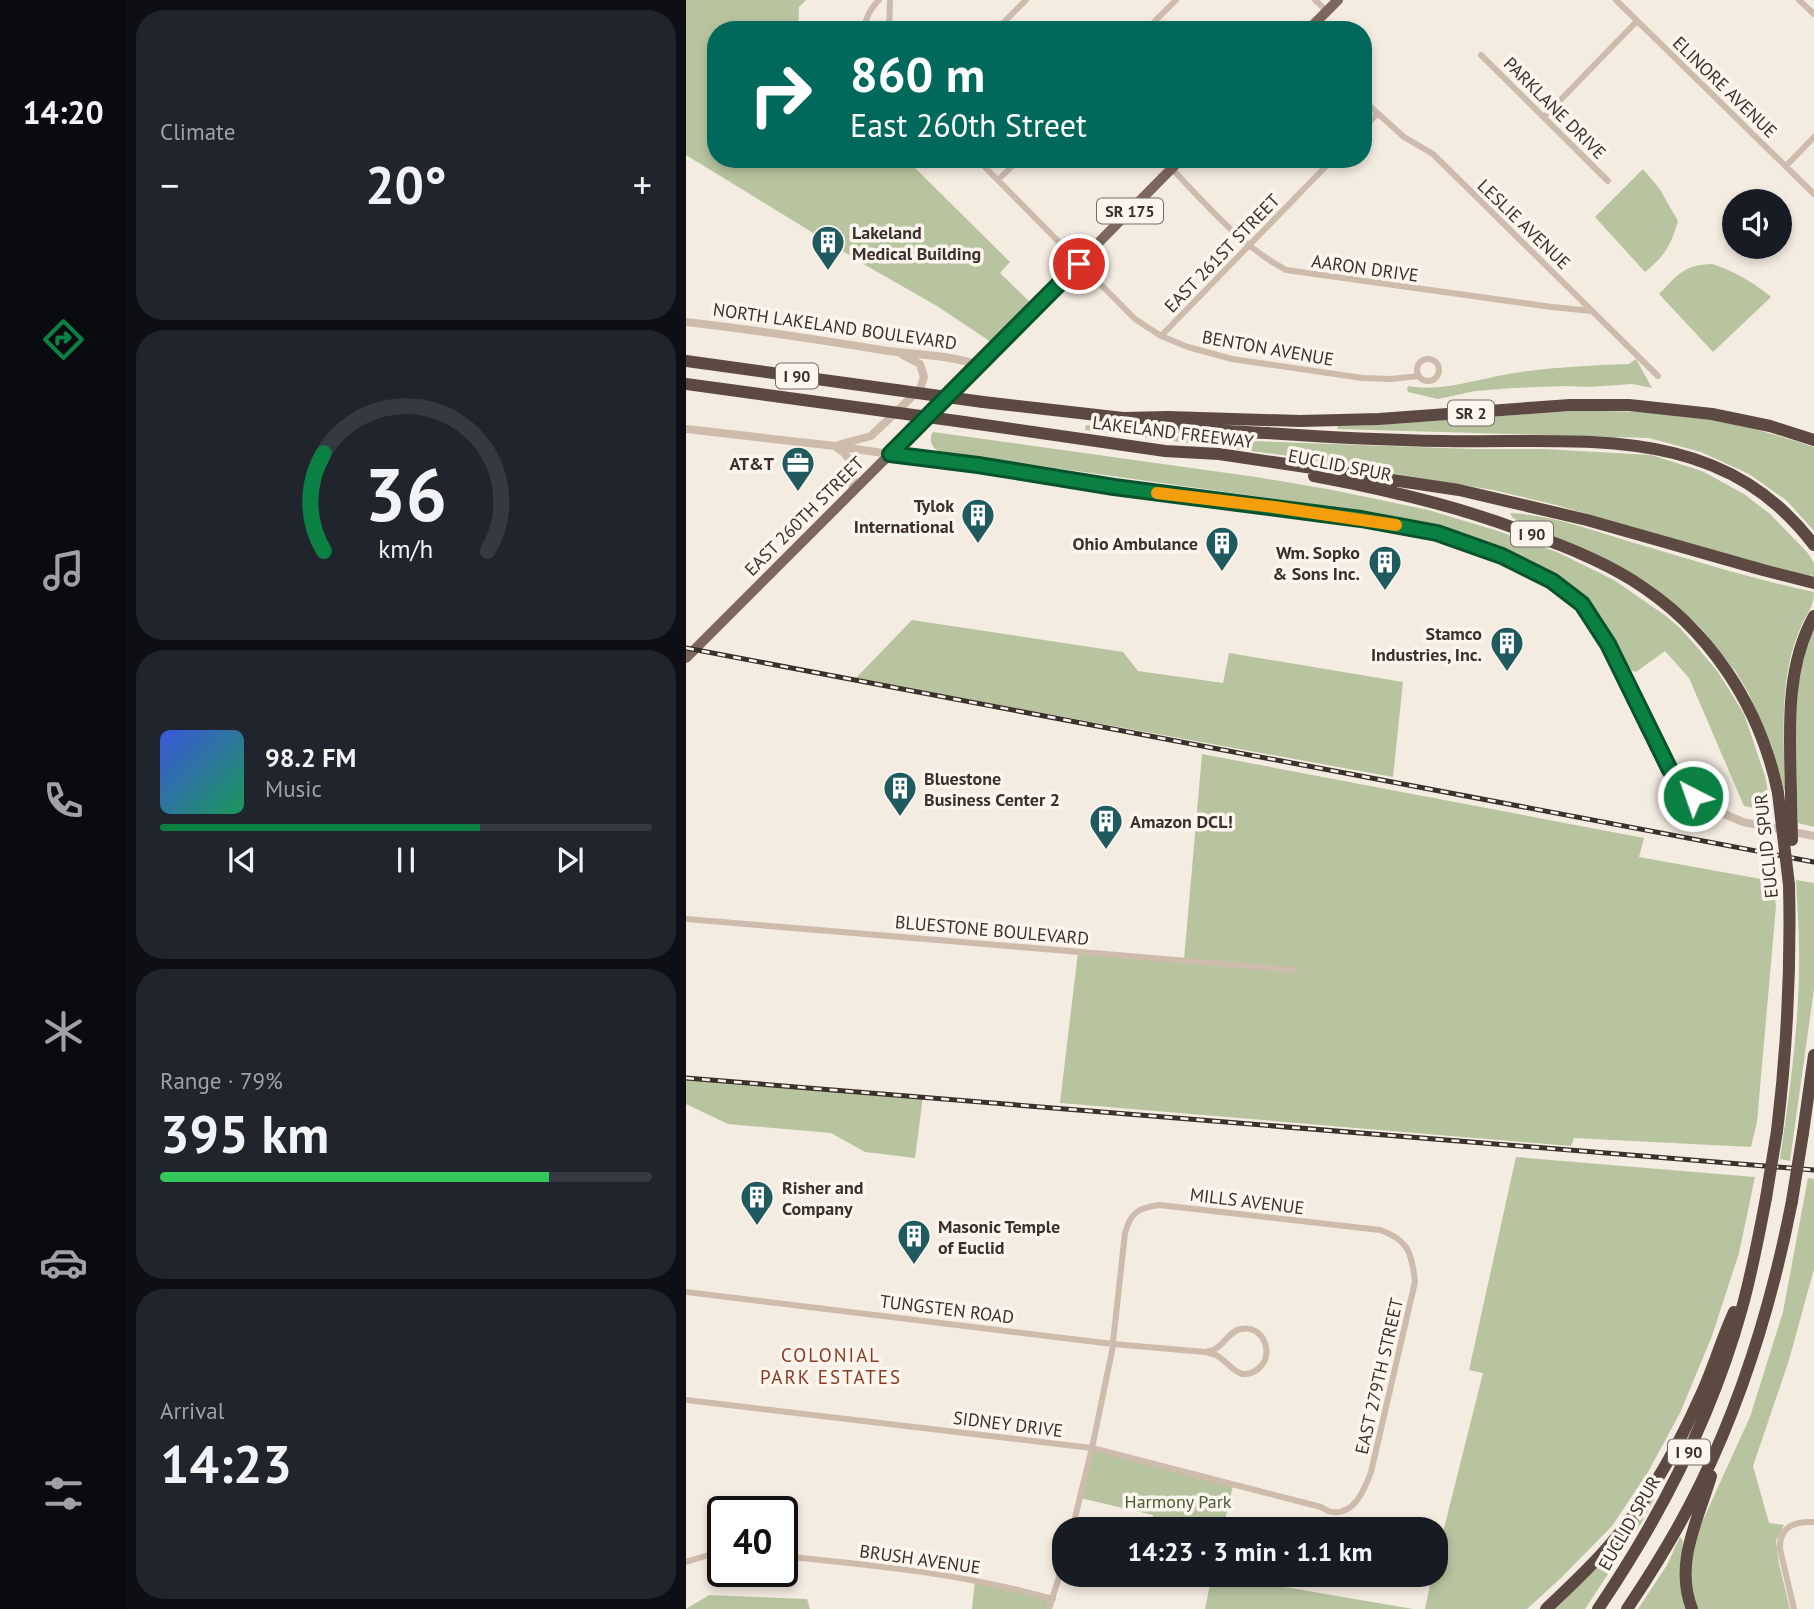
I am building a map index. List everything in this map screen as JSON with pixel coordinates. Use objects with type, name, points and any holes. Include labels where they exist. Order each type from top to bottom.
[{"type":"highway","name":"LAKELAND FREEWAY","points":[[690,361],[983,402],[1123,418],[1326,421],[1570,405],[1629,405],[1712,414],[1770,426],[1814,440]]},
{"type":"highway","name":"LAKELAND FREEWAY","points":[[686,384],[1166,451],[1219,454],[1431,486],[1487,496],[1587,520],[1814,583]]},
{"type":"highway","name":"EUCLID SPUR","points":[[1123,418],[1169,426],[1300,436],[1440,441],[1597,442],[1655,448],[1699,460],[1739,479],[1785,513],[1814,545]]},
{"type":"highway","name":"EUCLID SPUR","points":[[1166,451],[1217,462],[1324,478],[1433,502],[1550,541],[1594,559],[1629,578],[1683,620],[1727,669],[1759,727],[1785,794],[1792,851],[1789,885],[1789,1000],[1777,1131],[1749,1280],[1727,1355],[1688,1454],[1650,1527],[1598,1609]]},
{"type":"highway","points":[[1785,794],[1796,662],[1813,617]]},
{"type":"highway","name":"I 90","points":[[1627,1609],[1688,1508],[1723,1436],[1742,1386],[1779,1258],[1792,1200],[1814,1055]]},
{"type":"highway","points":[[1546,1609],[1608,1548],[1648,1493],[1692,1415],[1749,1280]]},
{"type":"highway","points":[[1692,1609],[1685,1581],[1686,1553],[1723,1436]]},
{"type":"main road","points":[[1317,21],[1338,0]]},
{"type":"main road","name":"EAST 260TH STREET","points":[[686,658],[1171,169]]},
{"type":"street","points":[[866,21],[872,7],[879,0]]},
{"type":"street","points":[[889,21],[890,0]]},
{"type":"street","points":[[1005,21],[1026,0]]},
{"type":"street","points":[[1155,21],[1175,0]]},
{"type":"street","points":[[1315,0],[1327,11]]},
{"type":"street","name":"ELINORE AVENUE","points":[[1616,0],[1814,194]]},
{"type":"street","points":[[1800,0],[1814,14]]},
{"type":"street","points":[[1544,117],[1637,21]]},
{"type":"street","name":"PARKLANE DRIVE","points":[[1481,55],[1608,181]]},
{"type":"street","name":"LESLIE AVENUE","points":[[1372,109],[1404,137],[1433,155],[1658,376]]},
{"type":"street","points":[[1372,119],[1377,114]]},
{"type":"street","points":[[1786,166],[1814,137]]},
{"type":"street","name":"BENTON AVENUE","points":[[986,168],[1135,319],[1161,336],[1188,347],[1232,359],[1362,378],[1418,376]]},
{"type":"street","points":[[998,180],[1010,168]]},
{"type":"street","name":"EAST 261ST STREET","points":[[1161,336],[1325,168]]},
{"type":"street","name":"AARON DRIVE","points":[[1171,169],[1249,246],[1286,270],[1592,311]]},
{"type":"street","name":"NORTH LAKELAND BOULEVARD","points":[[686,322],[960,359],[978,365]]},
{"type":"street","points":[[834,445],[871,436],[920,389],[925,377],[920,364],[897,352]]},
{"type":"street","points":[[686,429],[834,445],[1092,484],[1361,519],[1437,533],[1502,556],[1552,581],[1582,604],[1608,644],[1656,745],[1680,785],[1705,806],[1743,822],[1814,836]]},
{"type":"street","points":[[834,445],[845,453],[852,466],[852,492]]},
{"type":"street","name":"BLUESTONE BOULEVARD","points":[[686,919],[1295,970]]},
{"type":"street","name":"MILLS AVENUE","points":[[1113,1344],[1125,1233],[1130,1217],[1144,1207],[1159,1205],[1380,1230]]},
{"type":"street","name":"EAST 279TH STREET","points":[[1321,1507],[1332,1512],[1342,1511],[1354,1504],[1362,1494],[1371,1472],[1415,1282],[1412,1257],[1404,1244],[1380,1230]]},
{"type":"street","name":"TUNGSTEN ROAD","points":[[686,1292],[1113,1344],[1205,1352],[1216,1355],[1235,1371],[1244,1374],[1258,1369],[1267,1356],[1264,1339],[1258,1332],[1242,1328],[1234,1331],[1217,1348],[1205,1352]]},
{"type":"street","points":[[1075,1517],[1113,1344]]},
{"type":"street","name":"SIDNEY DRIVE","points":[[686,1401],[1092,1448],[1321,1507]]},
{"type":"street","points":[[1794,1609],[1780,1539],[1784,1531],[1796,1523],[1814,1522]]},
{"type":"street","points":[[686,1562],[707,1556]]},
{"type":"street","name":"BRUSH AVENUE","points":[[798,1558],[960,1577],[1053,1599]]},
{"type":"street","points":[[1049,1609],[1056,1587]]},
{"type":"green space","points":[[686,0],[806,0],[799,7],[798,21],[707,21],[707,168],[686,155]]},
{"type":"green space","points":[[707,168],[915,168],[1010,262],[1000,273],[1035,307],[997,346],[937,306]]},
{"type":"green space","points":[[1643,169],[1659,188],[1678,221],[1666,249],[1658,261],[1645,272],[1595,217]]},
{"type":"green space","points":[[1712,264],[1743,278],[1771,297],[1713,352],[1659,294],[1676,276],[1687,269]]},
{"type":"green space","points":[[1636,359],[1652,388],[1633,384],[1513,388],[1475,391],[1438,399],[1408,392],[1407,388],[1450,386],[1548,369],[1629,364]]},
{"type":"green space","points":[[1572,411],[1647,412],[1692,416],[1754,429],[1814,447],[1814,531],[1787,501],[1749,474],[1701,452],[1649,438],[1337,429],[1338,426]]},
{"type":"green space","points":[[1086,425],[1252,441],[1543,449],[1651,455],[1702,471],[1744,494],[1770,514],[1807,552],[1814,563],[1814,576],[1788,572],[1556,505],[1493,490],[1282,455],[1085,430]]},
{"type":"green space","points":[[933,432],[1333,490],[1428,510],[1557,552],[1614,580],[1666,616],[1718,672],[1744,714],[1765,776],[1772,812],[1744,806],[1689,678],[1665,651],[1636,672],[1630,670],[1605,623],[1574,589],[1544,568],[1495,545],[1426,524],[1353,510],[941,452],[932,444]]},
{"type":"green space","points":[[1510,513],[1572,524],[1722,569],[1814,592],[1812,604],[1793,648],[1786,679],[1785,790],[1782,790],[1772,747],[1749,694],[1736,672],[1699,626],[1650,584],[1614,564],[1528,526],[1513,518]]},
{"type":"green space","points":[[912,620],[1123,652],[1138,671],[1223,683],[1229,653],[1403,682],[1393,777],[855,679]]},
{"type":"green space","points":[[1814,627],[1814,827],[1798,823],[1795,732],[1801,657]]},
{"type":"green space","points":[[1202,754],[1644,838],[1639,857],[1772,881],[1776,906],[1757,1122],[1751,1147],[1574,1138],[1571,1146],[1060,1103],[1078,952],[1184,960]]},
{"type":"green space","points":[[1796,880],[1814,883],[1814,989],[1790,1161],[1780,1159],[1798,1002]]},
{"type":"green space","points":[[686,1078],[923,1097],[915,1158],[865,1152],[831,1133],[728,1124],[686,1104]]},
{"type":"green space","points":[[1516,1157],[1755,1177],[1739,1253],[1712,1336],[1680,1413],[1648,1472],[1612,1526],[1527,1609],[1425,1609],[1430,1587],[1448,1587],[1447,1517],[1483,1373],[1469,1370]]},
{"type":"green space","points":[[1808,1178],[1814,1179],[1814,1269],[1789,1360],[1753,1466],[1769,1523],[1784,1525],[1776,1541],[1790,1609],[1697,1609],[1691,1577],[1692,1544],[1750,1417],[1783,1312]]},
{"type":"green space","name":"Harmony Park","points":[[1092,1448],[1233,1485],[1226,1517],[1153,1517],[1080,1498]]},
{"type":"green space","points":[[1663,1481],[1642,1522],[1585,1609],[1551,1609]]},
{"type":"green space","points":[[1680,1537],[1683,1541],[1681,1562],[1689,1609],[1638,1609],[1667,1565]]},
{"type":"green space","points":[[975,1580],[1053,1599],[1049,1609],[972,1609]]},
{"type":"green space","points":[[1210,1587],[1285,1587],[1413,1609],[1205,1609]]},
{"type":"green space","points":[[709,1595],[807,1599],[810,1609],[686,1609]]},
{"type":"railway","points":[[686,648],[1814,862]]},
{"type":"railway","points":[[686,1078],[1814,1170]]},
{"type":"slow traffic","points":[[1157,493],[1396,525]]},
{"type":"place","name":"Lakeland Medical Building","points":[[828,272]]},
{"type":"place","name":"AT&T","points":[[798,493]]},
{"type":"place","name":"Tylok International","points":[[978,545]]},
{"type":"place","name":"Ohio Ambulance","points":[[1222,573]]},
{"type":"place","name":"Wm. Sopko & Sons Inc.","points":[[1385,592]]},
{"type":"place","name":"Stamco Industries, Inc.","points":[[1507,673]]},
{"type":"place","name":"Bluestone Business Center 2","points":[[900,818]]},
{"type":"place","name":"Amazon DCL!","points":[[1106,851]]},
{"type":"place","name":"Risher and Company","points":[[757,1227]]},
{"type":"place","name":"Masonic Temple of Euclid","points":[[914,1266]]},
{"type":"district","name":"COLONIAL PARK ESTATES","points":[[831,1366]]},
{"type":"route","points":[[1079,264],[890,454],[1361,519],[1437,533],[1502,556],[1552,581],[1582,604],[1608,644],[1669,768],[1680,785],[1693,796]]}]
